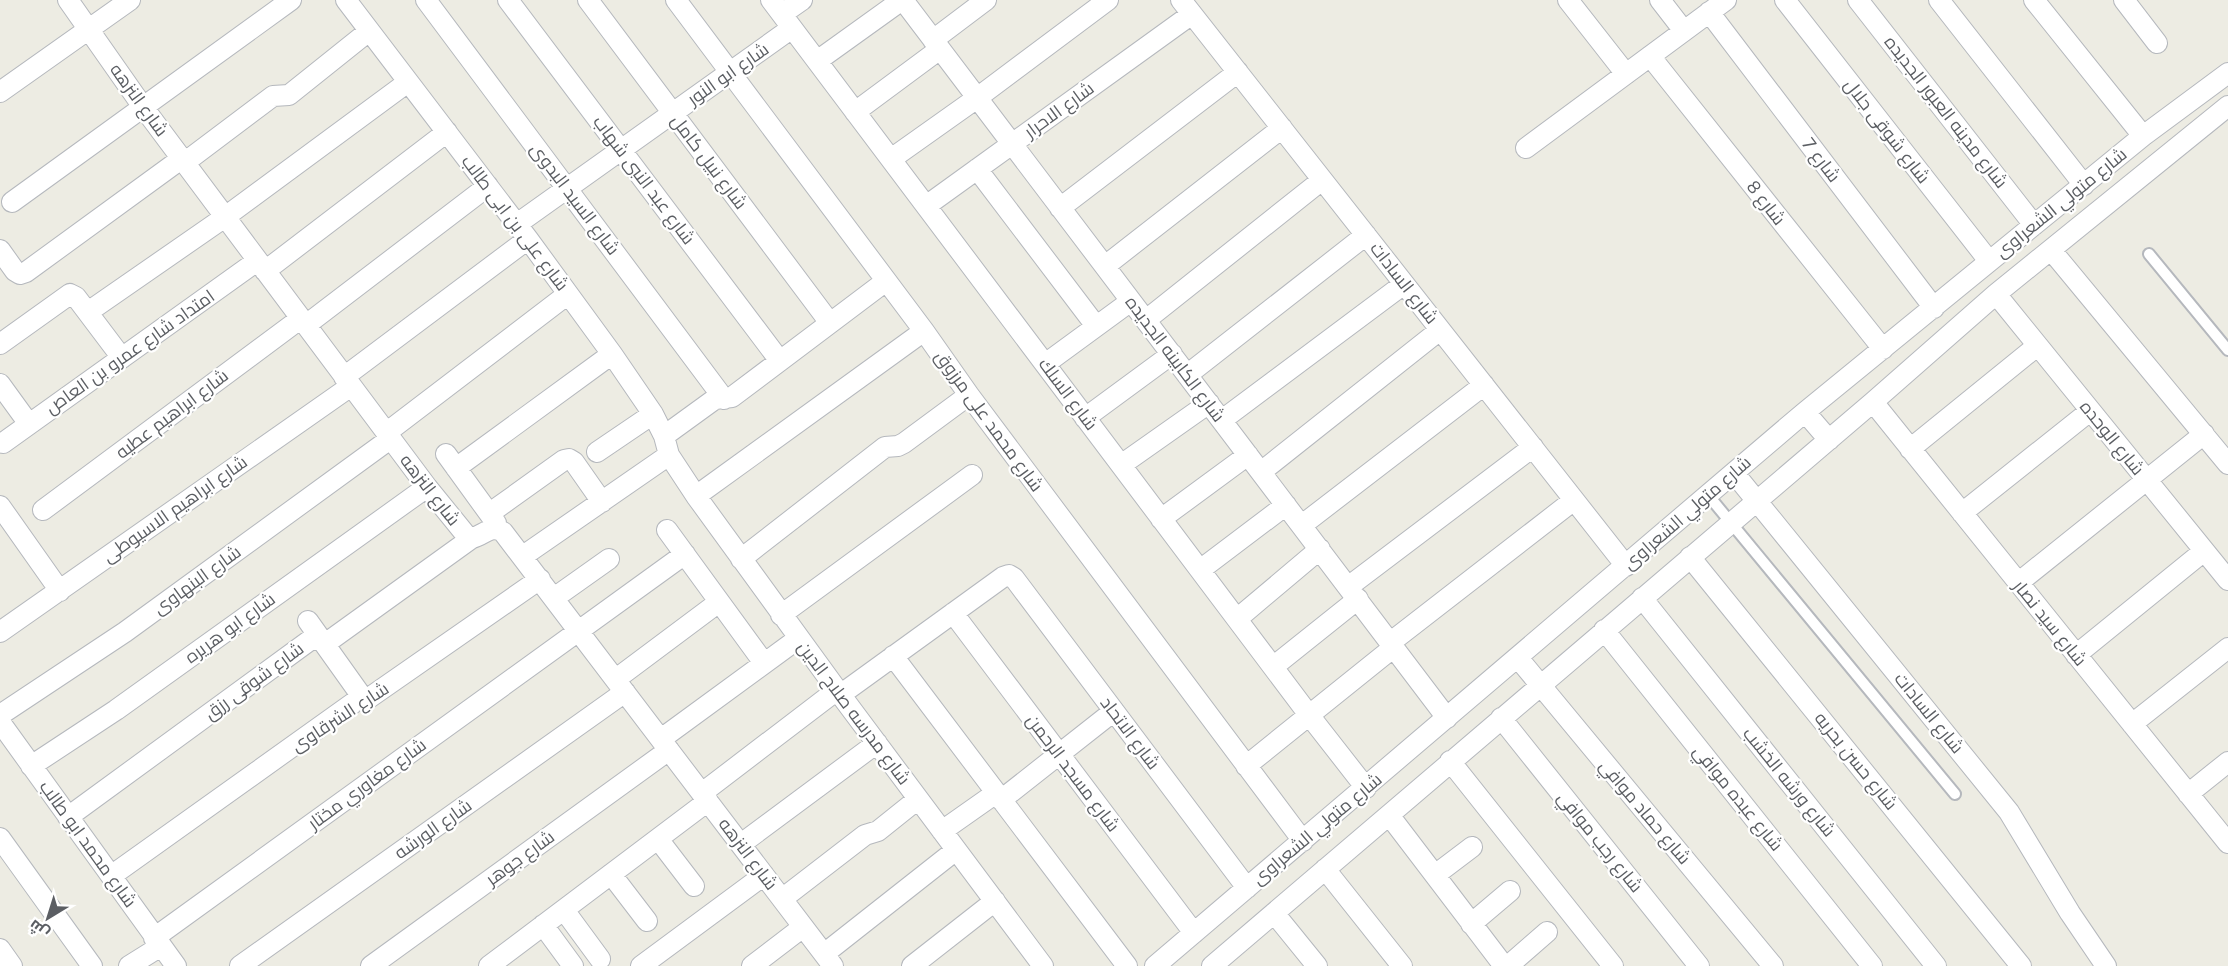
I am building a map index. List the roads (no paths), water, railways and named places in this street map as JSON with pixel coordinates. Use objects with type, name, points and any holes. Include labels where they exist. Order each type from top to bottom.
[{"type":"street","name":"شارع النزهه","points":[[68,0],[143,107],[427,487],[466,536],[472,538],[489,529],[493,520],[523,556],[829,960]]},
{"type":"street","points":[[0,92],[130,0]]},
{"type":"street","points":[[12,202],[291,0]]},
{"type":"street","name":"شارع على بن ابى طالب","points":[[346,0],[523,231],[612,354],[653,414],[664,435],[669,455]]},
{"type":"street","name":"شارع السيد البدوى","points":[[426,0],[724,399]]},
{"type":"street","name":"شارع عبد النبى شهاب","points":[[508,0],[780,361]]},
{"type":"street","name":"شارع نبيل كامل","points":[[588,0],[830,323]]},
{"type":"street","name":"شارع محمد على مرزوق","points":[[676,0],[1303,841]]},
{"type":"street","name":"شارع ابو النور","points":[[523,231],[567,189],[730,72],[782,14],[802,0]]},
{"type":"street","points":[[817,61],[902,0]]},
{"type":"street","name":"شارع الكابينه الجديده","points":[[902,0],[1448,718]]},
{"type":"street","points":[[855,112],[937,45],[986,0]]},
{"type":"street","points":[[891,159],[1108,0]]},
{"type":"street","points":[[1568,0],[1626,74]]},
{"type":"street","points":[[1660,0],[1684,30]]},
{"type":"street","points":[[1526,148],[1726,0]]},
{"type":"street","name":"شارع شوقى جلال","points":[[1785,0],[1989,261]]},
{"type":"street","name":"شارع مدينه العبور الجديده","points":[[1858,0],[2034,225]]},
{"type":"street","points":[[1940,0],[2084,185]]},
{"type":"street","points":[[2034,0],[2143,136]]},
{"type":"street","points":[[2124,0],[2157,44]]},
{"type":"street","name":"شارع السادات","points":[[1187,7],[1626,566]]},
{"type":"street","name":"شارع الاحرار","points":[[926,206],[1012,144],[1187,7]]},
{"type":"street","name":"شارع 7","points":[[1709,12],[1934,308]]},
{"type":"street","name":"شارع السلك","points":[[782,14],[1273,668],[1366,788]]},
{"type":"street","points":[[0,250],[15,271],[20,274],[26,272],[273,96],[289,95],[369,31]]},
{"type":"street","name":"شارع 8","points":[[1650,56],[1883,350]]},
{"type":"street","points":[[1060,208],[1238,72]]},
{"type":"street","name":"شارع متولي الشعراوى","points":[[1155,966],[1805,412],[2143,136],[2228,73]]},
{"type":"street","points":[[88,312],[225,217],[408,82]]},
{"type":"street","name":"شارع متولي الشعراوى","points":[[1224,962],[1274,913],[1829,440],[1996,294],[2228,105]]},
{"type":"street","points":[[1105,266],[1282,129]]},
{"type":"street","name":"امتداد شارع عمرو بن العاص","points":[[3,443],[122,358],[261,266],[447,132]]},
{"type":"street","points":[[977,169],[1096,326]]},
{"type":"street","points":[[1146,320],[1322,180]]},
{"type":"street","name":"شارع ابراهيم عطيه","points":[[43,510],[488,186]]},
{"type":"street","name":"شارع ابراهيم الاسيوطى","points":[[2,627],[60,591],[347,381],[523,231]]},
{"type":"street","points":[[1187,375],[1366,235]]},
{"type":"street","points":[[2012,243],[2031,266]]},
{"type":"street","points":[[2051,250],[2228,464]]},
{"type":"street","points":[[664,435],[715,399],[732,397],[886,281]]},
{"type":"street","points":[[1222,420],[1404,284]]},
{"type":"street","points":[[0,344],[66,294],[76,297],[122,358]]},
{"type":"street","name":"شارع البنهاوى","points":[[0,715],[125,632],[388,436],[568,294]]},
{"type":"street","name":"شارع الوحده","points":[[1996,294],[2228,580]]},
{"type":"street","points":[[1045,364],[1131,301]]},
{"type":"street","points":[[1261,472],[1440,330]]},
{"type":"street","points":[[696,496],[924,331]]},
{"type":"street","points":[[1910,449],[2037,346]]},
{"type":"street","points":[[602,502],[574,462],[564,459],[493,520],[451,461],[612,354]]},
{"type":"street","points":[[1086,418],[1172,354]]},
{"type":"street","points":[[0,384],[29,424]]},
{"type":"street","points":[[1302,525],[1484,385]]},
{"type":"street","points":[[741,559],[885,447],[898,446],[903,443],[969,395]]},
{"type":"street","name":"شارع سيد نصار","points":[[1873,402],[2228,843]]},
{"type":"street","points":[[1121,465],[1209,403]]},
{"type":"street","points":[[1962,513],[2090,411]]},
{"type":"street","points":[[1805,412],[1829,440]]},
{"type":"street","points":[[597,452],[653,414]]},
{"type":"street","points":[[2018,583],[2204,434]]},
{"type":"street","points":[[1273,668],[1353,593],[1533,447]]},
{"type":"street","points":[[523,556],[669,455]]},
{"type":"street","name":"شارع مدرسه صلاح الدين","points":[[669,455],[781,615],[995,901],[1036,963]]},
{"type":"street","points":[[1161,519],[1248,455]]},
{"type":"street","name":"شارع السادات","points":[[1734,473],[2009,812],[2070,913],[2106,966]]},
{"type":"street","points":[[781,615],[972,475]]},
{"type":"street","name":"شارع ابو هريره","points":[[32,766],[154,683],[427,487]]},
{"type":"street","points":[[1246,766],[1392,644],[1574,500]]},
{"type":"street","points":[[1200,570],[1286,504]]},
{"type":"street","points":[[2,514],[60,591]]},
{"type":"street","points":[[667,530],[764,663]]},
{"type":"street","name":"شارع شوقى رزق","points":[[68,817],[313,638],[323,642],[329,640],[472,538]]},
{"type":"street","points":[[1237,620],[1320,549]]},
{"type":"street","points":[[2076,655],[2204,551]]},
{"type":"street","name":"شارع مغاوري مختار","points":[[129,966],[158,942],[685,554]]},
{"type":"street","name":"شارع حسن بحريه","points":[[1690,557],[2021,966]]},
{"type":"street","points":[[554,598],[609,560]]},
{"type":"street","name":"شارع الاتحاد","points":[[953,613],[1003,577],[1009,575],[1014,578],[1247,888]]},
{"type":"street","name":"شارع الشرقاوى","points":[[111,876],[356,701],[365,701],[540,579]]},
{"type":"street","name":"شارع ورشه الخشب","points":[[1642,598],[1936,966]]},
{"type":"street","name":"شارع الورشه","points":[[240,966],[621,685],[719,602]]},
{"type":"street","points":[[489,966],[658,839],[705,797],[838,692],[893,657],[953,613]]},
{"type":"street","name":"شارع مسجد الرحمن","points":[[953,613],[1194,933]]},
{"type":"street","points":[[308,621],[365,701]]},
{"type":"street","name":"شارع عبده موافي","points":[[1604,630],[1872,966]]},
{"type":"street","name":"شارع جوهر","points":[[371,966],[665,744],[798,638]]},
{"type":"street","points":[[2132,724],[2228,648]]},
{"type":"street","points":[[893,657],[1127,966]]},
{"type":"street","name":"شارع حماد موافي","points":[[1518,658],[1773,966]]},
{"type":"street","points":[[942,831],[1059,755],[1114,711]]},
{"type":"street","name":"شارع رجب موافي","points":[[1501,718],[1698,966]]},
{"type":"street","name":"شارع محمد ابو طالب","points":[[0,722],[176,966]]},
{"type":"street","points":[[741,844],[877,743]]},
{"type":"street","points":[[1450,761],[1613,966]]},
{"type":"street","points":[[2188,794],[2228,762]]},
{"type":"street","points":[[782,899],[864,835],[878,831],[918,799]]},
{"type":"street","points":[[1389,815],[1471,924],[1506,966],[1547,932]]},
{"type":"street","points":[[0,838],[92,966]]},
{"type":"street","points":[[658,839],[694,886]]},
{"type":"street","points":[[1435,875],[1472,847]]},
{"type":"street","points":[[829,960],[956,850]]},
{"type":"street","points":[[1325,869],[1402,966]]},
{"type":"street","points":[[611,874],[647,921]]},
{"type":"street","points":[[641,966],[764,875]]},
{"type":"street","points":[[1471,924],[1510,891]]},
{"type":"street","points":[[912,966],[995,901]]},
{"type":"street","points":[[564,910],[600,959]]},
{"type":"street","points":[[1274,913],[1317,966]]},
{"type":"street","points":[[543,925],[573,966]]},
{"type":"street","points":[[752,966],[803,927]]},
{"type":"street","points":[[0,949],[12,966]]},
{"type":"lane","points":[[2149,254],[2228,350]]},
{"type":"lane","points":[[1708,495],[1955,794]]}]
